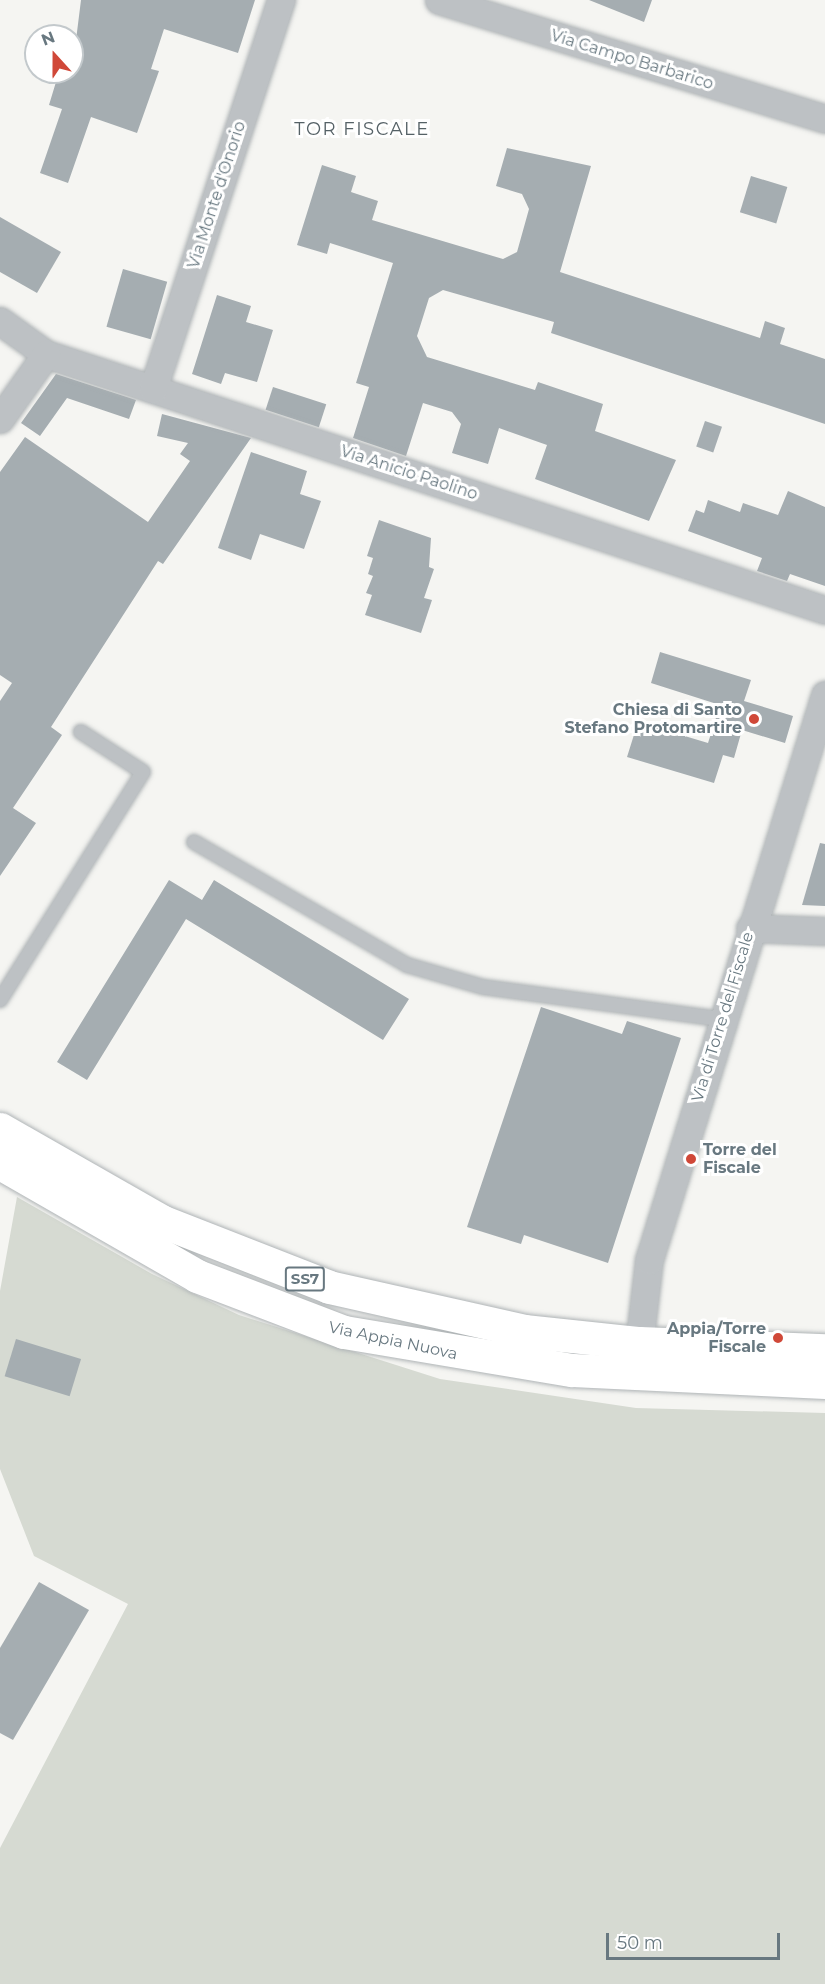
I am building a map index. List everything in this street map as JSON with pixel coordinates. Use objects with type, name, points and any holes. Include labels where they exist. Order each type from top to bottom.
[{"type":"main road","name":"SS7","points":[[0,1129],[161,1221],[293,1276],[474,1323],[639,1343],[825,1350]]},
{"type":"main road","name":"Via Appia Nuova","points":[[0,1163],[197,1276],[297,1317],[458,1355],[636,1375],[825,1382]]},
{"type":"street","name":"Via Monte d'Onorio","points":[[153,389],[281,0]]},
{"type":"street","name":"Via Campo Barbarico","points":[[439,0],[513,11],[825,120]]},
{"type":"street","name":"Via Anicio Paolino","points":[[0,321],[46,354],[825,610]]},
{"type":"street","points":[[0,419],[46,354]]},
{"type":"street","name":"Via di Torre del Fiscale","points":[[636,1375],[649,1260],[720,1019],[825,695]]},
{"type":"street","points":[[750,928],[825,931]]},
{"type":"lane","points":[[1,998],[143,772],[81,732]]},
{"type":"lane","points":[[194,842],[407,965],[483,987],[720,1019]]},
{"type":"shaded area","points":[[17,1197],[152,1274],[239,1315],[440,1379],[636,1408],[825,1413],[825,1984],[0,1984],[0,1848],[128,1604],[34,1556],[0,1469],[0,1291]]},
{"type":"building","points":[[81,0],[255,0],[238,53],[164,29],[151,69],[159,71],[137,133],[91,117],[68,183],[40,173],[62,109],[49,105],[55,84],[84,84],[84,24],[78,24]]},
{"type":"building","points":[[589,0],[652,0],[644,22]]},
{"type":"building","points":[[507,148],[591,166],[560,272],[760,338],[765,321],[785,328],[780,344],[825,359],[825,424],[551,333],[554,322],[443,290],[429,298],[417,336],[427,357],[535,390],[538,382],[603,404],[595,431],[676,460],[649,521],[535,479],[547,445],[499,428],[488,464],[452,453],[461,424],[452,412],[423,403],[406,456],[353,438],[369,387],[356,383],[393,263],[330,243],[327,254],[297,245],[322,165],[356,176],[351,192],[378,201],[372,220],[503,259],[517,252],[529,209],[522,194],[496,186]]},
{"type":"building","points":[[751,176],[787,187],[776,223],[740,212]]},
{"type":"building","points":[[0,217],[61,252],[37,293],[0,272]]},
{"type":"building","points":[[123,269],[167,282],[151,339],[106,327]]},
{"type":"building","points":[[217,295],[251,306],[246,322],[273,330],[257,382],[225,373],[221,384],[192,374]]},
{"type":"building","points":[[56,374],[136,400],[129,419],[67,398],[40,436],[21,423]]},
{"type":"building","points":[[273,387],[326,404],[319,427],[266,410]]},
{"type":"building","points":[[162,414],[251,438],[163,564],[158,561],[51,727],[62,735],[13,808],[36,823],[0,876],[0,701],[12,683],[0,675],[0,472],[25,437],[148,522],[190,461],[180,454],[188,443],[157,436]]},
{"type":"building","points":[[705,421],[722,427],[713,452],[696,447]]},
{"type":"building","points":[[251,452],[307,471],[300,494],[321,501],[304,549],[260,534],[251,560],[218,548]]},
{"type":"building","points":[[788,491],[825,507],[825,586],[790,574],[787,581],[757,571],[762,558],[688,531],[696,510],[704,513],[708,500],[740,512],[743,503],[778,515]]},
{"type":"building","points":[[379,520],[431,538],[429,567],[434,569],[424,598],[432,600],[421,633],[365,615],[372,595],[366,593],[373,576],[368,574],[373,558],[367,556]]},
{"type":"building","name":"Chiesa di Santo Stefano Protomartire","points":[[660,652],[751,680],[744,701],[793,716],[785,743],[742,730],[734,758],[723,755],[714,783],[627,757],[638,722],[708,743],[720,705],[651,683]]},
{"type":"building","points":[[820,843],[825,844],[825,906],[802,905]]},
{"type":"building","points":[[169,880],[202,900],[214,880],[409,999],[383,1040],[186,919],[87,1080],[57,1062]]},
{"type":"building","points":[[541,1007],[622,1034],[627,1021],[681,1038],[608,1263],[524,1235],[521,1244],[467,1227]]},
{"type":"building","points":[[16,1339],[81,1359],[70,1396],[5,1376]]},
{"type":"building","points":[[39,1582],[89,1610],[13,1740],[0,1733],[0,1648]]},
{"type":"place","name":"Chiesa di Santo Stefano Protomartire","points":[[754,719]]},
{"type":"place","name":"Torre del Fiscale","points":[[691,1159]]},
{"type":"place","name":"Appia/Torre Fiscale","points":[[778,1338]]},
{"type":"district","name":"TOR FISCALE","points":[[362,129]]}]
